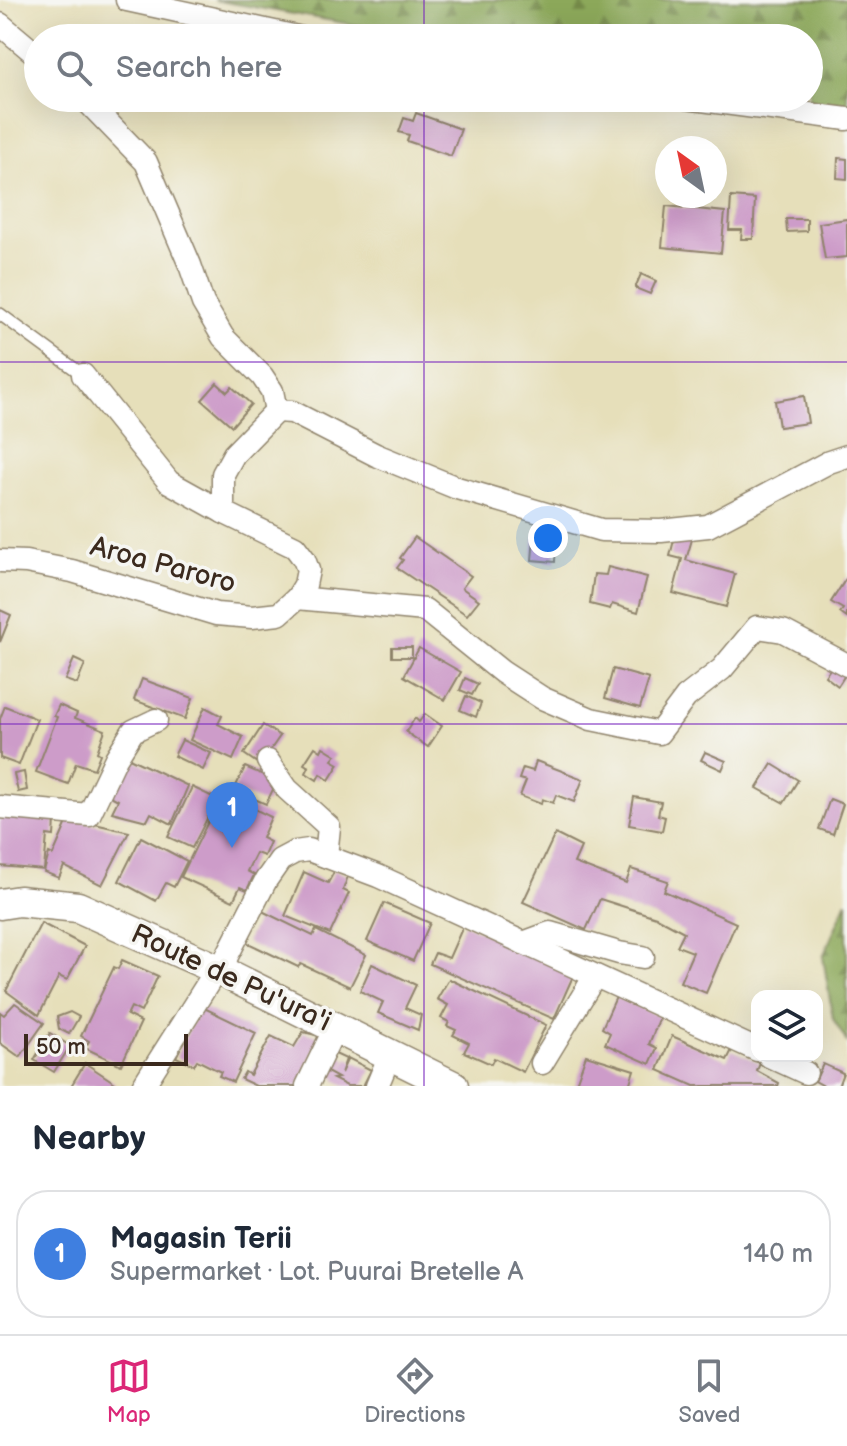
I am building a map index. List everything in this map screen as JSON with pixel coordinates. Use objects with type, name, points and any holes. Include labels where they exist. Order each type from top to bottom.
[{"type":"main road","name":"Route de Pu'ura'i","points":[[0,904],[19,901],[78,907],[219,971],[453,1086]]},
{"type":"street","points":[[127,0],[238,24]]},
{"type":"street","points":[[0,24],[24,44]]},
{"type":"street","points":[[98,112],[146,162],[203,303],[223,337],[262,376],[272,391],[276,411]]},
{"type":"street","points":[[793,112],[847,119]]},
{"type":"street","points":[[83,375],[169,482],[295,547],[308,570],[305,585],[297,598],[425,610],[502,672],[542,698],[591,719],[659,733],[686,697],[722,669],[757,627],[783,631],[847,665]]},
{"type":"street","points":[[223,512],[223,474],[234,454],[276,411],[292,412],[376,455],[457,488],[601,530],[661,531],[708,526],[829,462],[847,456]]},
{"type":"street","name":"Aroa Paroro","points":[[0,561],[26,562],[72,571],[216,614],[252,617],[279,614],[297,598]]},
{"type":"street","points":[[0,807],[89,815],[116,758],[133,731],[156,720]]},
{"type":"street","points":[[268,761],[287,789],[329,827],[326,856]]},
{"type":"street","points":[[143,1086],[219,971],[266,880],[280,860],[295,852],[309,850],[378,876],[751,1047]]},
{"type":"street","points":[[523,943],[550,933],[643,957]]},
{"type":"street","points":[[542,1063],[595,976]]},
{"type":"street","points":[[307,1086],[335,1028]]},
{"type":"street","points":[[377,1086],[390,1055]]},
{"type":"street","points":[[782,1062],[806,1073]]},
{"type":"lane","points":[[0,314],[83,375]]},
{"type":"green space","points":[[214,0],[847,0],[847,112],[823,108],[823,24],[350,24]]},
{"type":"green space","points":[[847,901],[847,1042],[833,1019],[823,957]]},
{"type":"building","points":[[416,113],[461,129],[451,156],[407,141],[409,135],[399,132],[404,118],[413,121]]},
{"type":"building","points":[[838,158],[847,159],[847,179],[837,178]]},
{"type":"building","points":[[731,197],[755,199],[753,239],[741,239],[742,230],[729,230]]},
{"type":"building","points":[[666,208],[725,212],[721,253],[662,247]]},
{"type":"building","points":[[786,219],[807,219],[807,231],[787,232]]},
{"type":"building","points":[[847,219],[847,257],[825,259],[819,223]]},
{"type":"building","points":[[641,274],[656,281],[650,294],[635,288]]},
{"type":"building","points":[[217,383],[227,392],[232,387],[251,404],[232,426],[202,400]]},
{"type":"building","points":[[804,396],[808,423],[779,427],[775,401]]},
{"type":"building","points":[[675,536],[693,536],[686,560],[735,574],[726,607],[673,593],[682,559],[670,556]]},
{"type":"building","points":[[415,537],[471,576],[462,588],[479,600],[467,615],[397,568],[403,560],[400,558]]},
{"type":"building","points":[[534,537],[556,538],[555,562],[532,560]]},
{"type":"building","points":[[608,567],[647,577],[638,612],[612,604],[610,609],[590,604],[594,574],[606,575]]},
{"type":"building","points":[[847,577],[847,618],[840,613],[843,609],[831,602]]},
{"type":"building","points":[[0,610],[11,615],[0,642]]},
{"type":"building","points":[[392,647],[412,647],[412,657],[392,657]]},
{"type":"building","points":[[419,648],[461,672],[445,700],[404,676]]},
{"type":"building","points":[[74,659],[85,664],[77,684],[65,680]]},
{"type":"building","points":[[835,662],[847,672],[838,686],[825,676]]},
{"type":"building","points":[[613,669],[649,679],[640,708],[605,698]]},
{"type":"building","points":[[465,678],[478,684],[472,695],[460,690]]},
{"type":"building","points":[[142,679],[193,698],[185,719],[134,700]]},
{"type":"building","points":[[466,696],[481,703],[476,717],[460,710]]},
{"type":"building","points":[[59,705],[77,713],[75,718],[105,730],[94,769],[76,763],[68,784],[36,772]]},
{"type":"building","points":[[5,706],[37,719],[19,765],[0,758],[0,719]]},
{"type":"building","points":[[205,707],[222,716],[218,724],[243,737],[233,760],[190,740]]},
{"type":"building","points":[[425,714],[442,726],[428,747],[406,732],[415,718],[419,722]]},
{"type":"building","points":[[263,725],[280,736],[260,765],[244,754]]},
{"type":"building","points":[[182,740],[211,753],[203,770],[174,756]]},
{"type":"building","points":[[315,747],[321,751],[323,747],[336,755],[332,760],[339,764],[329,780],[320,774],[317,780],[306,773],[309,767],[304,764]]},
{"type":"building","points":[[705,752],[726,761],[722,770],[701,760]]},
{"type":"building","points":[[125,756],[188,786],[172,824],[151,813],[147,821],[112,812],[118,800],[107,794]]},
{"type":"building","points":[[536,761],[583,779],[574,802],[556,795],[553,803],[542,799],[541,804],[520,796],[526,781],[519,779],[523,768],[533,771]]},
{"type":"building","points":[[772,764],[798,780],[784,803],[757,788]]},
{"type":"building","points":[[245,767],[277,781],[266,804],[234,790]]},
{"type":"building","points":[[24,772],[27,790],[18,792],[14,774]]},
{"type":"building","points":[[192,787],[217,799],[192,848],[168,837]]},
{"type":"building","points":[[222,793],[271,817],[262,838],[270,842],[264,856],[256,853],[247,871],[254,875],[247,890],[240,887],[233,901],[181,877]]},
{"type":"building","points":[[634,797],[661,802],[658,815],[665,817],[662,831],[629,825]]},
{"type":"building","points":[[830,799],[843,804],[833,834],[819,829]]},
{"type":"building","points":[[0,816],[55,820],[54,836],[47,835],[44,870],[0,866]]},
{"type":"building","points":[[69,818],[129,832],[102,885],[64,866],[59,878],[44,872],[49,853],[53,855]]},
{"type":"building","points":[[555,834],[581,847],[574,863],[626,883],[631,869],[668,881],[664,891],[736,923],[706,993],[680,982],[693,952],[677,946],[684,932],[656,917],[600,899],[586,930],[523,902]]},
{"type":"building","points":[[141,837],[187,861],[174,887],[166,883],[156,901],[119,881]]},
{"type":"building","points":[[335,870],[348,876],[343,890],[349,893],[330,934],[285,916],[304,872],[328,883]]},
{"type":"building","points":[[384,903],[430,923],[413,961],[367,941]]},
{"type":"building","points":[[262,911],[313,936],[316,930],[366,955],[350,987],[246,942]]},
{"type":"building","points":[[41,923],[85,946],[67,980],[59,976],[39,1015],[6,991]]},
{"type":"building","points":[[464,924],[574,974],[554,1019],[430,964],[435,953],[449,958]]},
{"type":"building","points":[[122,960],[158,976],[141,1012],[131,1007],[127,1015],[141,1022],[121,1065],[85,1048],[89,1041],[81,1036],[114,967],[118,969]]},
{"type":"building","points":[[372,964],[416,985],[405,1008],[421,1015],[418,1030],[378,1013],[383,1002],[360,991]]},
{"type":"building","points":[[449,979],[546,1025],[523,1072],[494,1058],[491,1064],[464,1052],[469,1043],[453,1035],[456,1030],[447,1026],[449,1022],[441,1018],[448,1005],[437,999]]},
{"type":"building","points":[[616,997],[660,1017],[649,1044],[657,1048],[650,1064],[605,1044],[610,1033],[602,1028]]},
{"type":"building","points":[[15,1003],[44,1023],[20,1057],[0,1043],[0,1012],[4,1015]]},
{"type":"building","points":[[200,1006],[256,1033],[233,1082],[197,1060],[194,1065],[176,1057]]},
{"type":"building","points":[[70,1012],[79,1017],[69,1034],[59,1029],[57,1017]]},
{"type":"building","points":[[303,1032],[320,1036],[299,1086],[256,1086],[241,1079],[245,1072],[250,1075],[271,1036],[294,1047]]},
{"type":"building","points":[[50,1033],[70,1046],[54,1072],[34,1060]]},
{"type":"building","points":[[672,1036],[727,1060],[732,1050],[751,1059],[751,1062],[760,1063],[757,1071],[779,1083],[778,1086],[694,1086],[658,1070]]},
{"type":"building","points":[[333,1053],[346,1059],[341,1073],[348,1058],[371,1070],[363,1086],[347,1086],[325,1071]]},
{"type":"building","points":[[586,1055],[634,1070],[629,1086],[575,1086]]},
{"type":"building","points":[[85,1063],[115,1083],[113,1086],[71,1086]]},
{"type":"building","points":[[823,1064],[843,1073],[838,1086],[824,1086],[815,1081]]},
{"type":"place","name":"Magasin Terii","points":[[232,848]]}]
